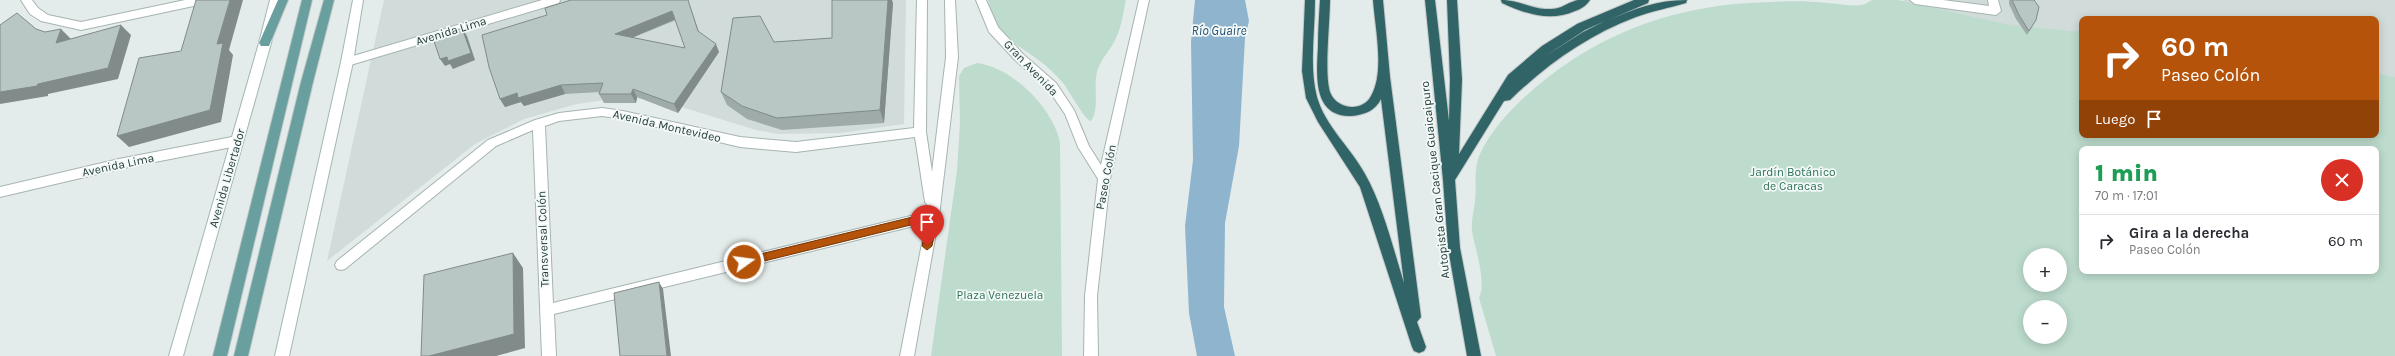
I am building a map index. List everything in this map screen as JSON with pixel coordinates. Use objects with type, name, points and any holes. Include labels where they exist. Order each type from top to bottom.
[{"type":"highway","points":[[1310,0],[1309,85],[1316,109],[1360,174],[1366,187],[1420,352]]},
{"type":"highway","points":[[1325,0],[1322,90],[1329,102],[1338,109],[1348,112],[1367,108],[1373,104],[1384,77]]},
{"type":"highway","points":[[1378,0],[1384,77],[1420,352]]},
{"type":"highway","name":"Autopista Gran Cacique Guaicaipuro","points":[[1430,0],[1449,180],[1454,248],[1474,356]]},
{"type":"highway","points":[[1449,180],[1456,121],[1452,0]]},
{"type":"highway","points":[[1506,0],[1526,9],[1545,14],[1565,12],[1576,8],[1585,0]]},
{"type":"highway","points":[[1449,180],[1512,78],[1546,49],[1581,27],[1644,0]]},
{"type":"highway","points":[[1489,113],[1519,83],[1587,34],[1626,16],[1682,0]]},
{"type":"main road","points":[[266,43],[283,0]]},
{"type":"main road","points":[[220,356],[307,0]]},
{"type":"main road","points":[[241,356],[305,90],[329,0]]},
{"type":"street","points":[[26,0],[34,11],[45,18],[81,26],[203,0]]},
{"type":"street","name":"Avenida Libertador","points":[[176,356],[266,43],[275,0]]},
{"type":"street","points":[[282,356],[347,62],[358,0]]},
{"type":"street","name":"Avenida Lima","points":[[347,62],[555,0]]},
{"type":"street","points":[[922,0],[920,132],[933,216]]},
{"type":"street","points":[[907,356],[933,216],[952,57],[950,0]]},
{"type":"street","name":"Gran Avenida","points":[[981,0],[993,29],[1019,57],[1052,86],[1070,113],[1084,147],[1104,179]]},
{"type":"street","name":"Paseo Colón","points":[[1091,356],[1091,296],[1104,179],[1144,0]]},
{"type":"street","points":[[1915,0],[1996,11],[1993,0]]},
{"type":"street","name":"Avenida Montevideo","points":[[341,265],[492,143],[539,123],[582,113],[602,112],[623,114],[740,142],[796,147],[920,132]]},
{"type":"street","name":"Transversal Colón","points":[[539,123],[549,356]]},
{"type":"street","name":"Avenida Lima","points":[[0,192],[119,164],[237,141]]},
{"type":"street","points":[[546,310],[933,216]]},
{"type":"shaded area","points":[[384,0],[906,0],[904,124],[841,133],[778,134],[756,130],[665,102],[652,103],[642,99],[613,99],[577,104],[524,119],[475,144],[327,261]]},
{"type":"shaded area","points":[[1903,0],[2395,0],[2395,77],[2379,74],[2379,16],[2079,16],[2079,35],[1906,11]]},
{"type":"green space","points":[[988,0],[1126,0],[1122,22],[1116,37],[1097,72],[1096,104],[1094,116],[1091,121],[1084,115],[1065,86],[1055,74],[994,28]]},
{"type":"green space","name":"Jardín Botánico de Caracas","points":[[1872,0],[1898,0],[2010,25],[2079,32],[2079,138],[2379,138],[2379,74],[2395,77],[2395,356],[1496,356],[1479,298],[1482,283],[1480,265],[1472,231],[1472,219],[1476,195],[1476,171],[1480,154],[1485,144],[1497,126],[1520,101],[1562,67],[1589,50],[1617,35],[1675,14],[1737,4],[1777,2],[1799,1],[1857,5]]},
{"type":"green space","name":"Plaza Venezuela","points":[[977,63],[990,66],[1004,72],[1029,92],[1049,117],[1056,130],[1060,143],[1062,356],[931,356],[957,171],[960,122],[959,76],[964,68]]},
{"type":"water","name":"Río Guaire","points":[[1195,0],[1245,0],[1249,21],[1245,38],[1239,146],[1225,223],[1224,307],[1235,356],[1197,356],[1189,313],[1185,226],[1193,160],[1191,42]]},
{"type":"building","points":[[196,0],[230,0],[217,44],[223,43],[210,110],[117,136],[139,58],[181,51]]},
{"type":"building","points":[[571,0],[688,0],[698,31],[716,44],[674,104],[633,89],[631,94],[599,94],[603,83],[561,85],[518,98],[517,93],[500,99],[489,67],[482,35],[547,15],[545,8]],"holes":[[[672,11],[685,48],[615,34]]]},
{"type":"building","points":[[832,0],[888,0],[880,110],[777,118],[742,106],[721,92],[733,18],[760,16],[774,42],[832,38]]},
{"type":"building","points":[[2012,0],[2034,0],[2039,7],[2036,20],[2029,31],[2019,15]]},
{"type":"building","points":[[17,13],[36,29],[45,32],[61,29],[56,43],[121,25],[108,68],[38,84],[37,86],[0,92],[0,25]]},
{"type":"building","points":[[462,28],[471,53],[448,61],[447,57],[440,59],[433,38]]},
{"type":"building","points":[[513,253],[514,334],[429,356],[421,356],[424,275]]},
{"type":"building","points":[[659,282],[667,356],[620,356],[614,293]]},
{"type":"route","points":[[744,262],[933,216],[927,246]]}]
